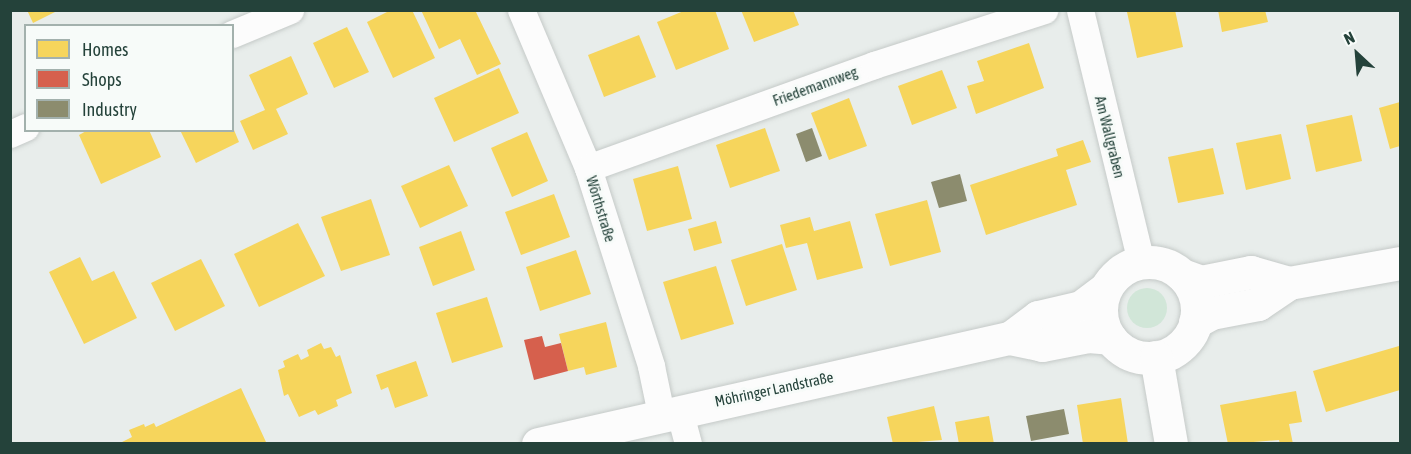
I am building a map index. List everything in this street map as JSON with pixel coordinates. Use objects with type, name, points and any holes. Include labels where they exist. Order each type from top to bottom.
[{"type":"main road","points":[[1141,262],[1170,267],[1182,275],[1201,282],[1251,272],[1289,283]]},
{"type":"main road","name":"Möhringer Landstraße","points":[[538,444],[670,412],[1010,338],[1038,317],[1081,307],[1105,289],[1120,272],[1141,262]]},
{"type":"main road","points":[[1105,289],[1102,319],[1110,338],[1135,356],[1156,357],[1181,345],[1195,322],[1211,313],[1258,304],[1289,283],[1401,263]]},
{"type":"main road","points":[[1182,275],[1195,297],[1195,322]]},
{"type":"main road","name":"Möhringer Landstraße","points":[[1010,338],[1042,345],[1088,336],[1110,338]]},
{"type":"main road","points":[[1156,357],[1171,444]]},
{"type":"street","points":[[234,33],[290,10]]},
{"type":"street","name":"Wörthstraße","points":[[522,10],[588,168],[651,366],[670,412],[688,444]]},
{"type":"street","name":"Friedemannweg","points":[[588,168],[874,65],[1044,10]]},
{"type":"street","name":"Am Wallgraben","points":[[1080,10],[1141,262]]},
{"type":"street","points":[[10,135],[24,128]]},
{"type":"green space","points":[[1147,288],[1161,294],[1167,308],[1161,322],[1147,328],[1133,322],[1127,308],[1133,294]]},
{"type":"building: Homes","points":[[27,10],[59,10],[33,23]]},
{"type":"building: Homes","points":[[391,10],[412,10],[435,58],[393,78],[367,22]]},
{"type":"building: Homes","points":[[421,10],[475,10],[501,64],[477,75],[460,39],[439,49]]},
{"type":"building: Homes","points":[[686,10],[715,10],[729,49],[676,70],[657,22]]},
{"type":"building: Homes","points":[[741,10],[793,10],[799,25],[754,42]]},
{"type":"building: Homes","points":[[1175,10],[1183,47],[1137,58],[1127,12]]},
{"type":"building: Homes","points":[[1218,10],[1265,10],[1268,22],[1222,32]]},
{"type":"building: Homes","points":[[347,27],[369,72],[334,88],[313,43]]},
{"type":"building: Homes","points":[[639,35],[656,77],[604,97],[588,55]]},
{"type":"building: Homes","points":[[1029,43],[1044,88],[976,114],[967,86],[984,81],[977,61]]},
{"type":"building: Homes","points":[[291,56],[308,94],[276,109],[288,134],[253,150],[240,121],[265,110],[249,75]]},
{"type":"building: Homes","points":[[499,68],[519,113],[454,142],[434,98]]},
{"type":"building: Homes","points":[[942,70],[957,108],[912,125],[898,86]]},
{"type":"building: Homes","points":[[849,98],[867,146],[829,160],[811,113]]},
{"type":"building: Homes","points":[[1400,102],[1400,146],[1390,149],[1379,108]]},
{"type":"building: Homes","points":[[1352,115],[1362,161],[1316,172],[1306,125]]},
{"type":"building: Homes","points":[[765,128],[780,171],[730,188],[716,145]]},
{"type":"building: Homes","points":[[234,130],[239,142],[196,163],[181,132],[234,132]]},
{"type":"building: Homes","points":[[84,132],[150,132],[161,157],[101,184],[79,135]]},
{"type":"building: Homes","points":[[527,132],[548,181],[512,197],[491,148]]},
{"type":"building: Homes","points":[[1281,134],[1291,179],[1246,190],[1236,143]]},
{"type":"building: Homes","points":[[1083,140],[1091,162],[1066,170],[1077,205],[986,235],[970,185],[1058,156],[1056,149]]},
{"type":"building: Homes","points":[[1213,148],[1224,194],[1178,203],[1168,157]]},
{"type":"building: Homes","points":[[449,165],[468,206],[420,228],[401,186]]},
{"type":"building: Homes","points":[[678,166],[692,219],[647,231],[633,179]]},
{"type":"building: Homes","points":[[554,194],[570,237],[521,255],[505,212]]},
{"type":"building: Homes","points":[[371,199],[390,255],[341,271],[321,217]]},
{"type":"building: Homes","points":[[927,200],[941,252],[890,266],[875,214]]},
{"type":"building: Homes","points":[[810,217],[814,231],[850,221],[863,268],[817,280],[807,243],[786,248],[780,225]]},
{"type":"building: Homes","points":[[716,221],[722,243],[694,251],[688,229]]},
{"type":"building: Homes","points":[[298,223],[325,276],[259,307],[234,254]]},
{"type":"building: Homes","points":[[461,231],[475,270],[433,286],[419,247]]},
{"type":"building: Homes","points":[[782,244],[797,290],[746,306],[731,260]]},
{"type":"building: Homes","points":[[576,250],[591,294],[540,311],[526,267]]},
{"type":"building: Homes","points":[[80,257],[92,281],[114,271],[137,318],[84,344],[49,272]]},
{"type":"building: Homes","points":[[201,259],[225,306],[175,331],[151,283]]},
{"type":"building: Homes","points":[[716,266],[734,324],[681,340],[663,282]]},
{"type":"building: Homes","points":[[487,297],[503,347],[452,363],[436,313]]},
{"type":"building: Homes","points":[[606,322],[617,367],[586,375],[584,367],[568,371],[559,334]]},
{"type":"building: Homes","points":[[321,343],[324,349],[331,347],[336,357],[340,355],[352,393],[336,400],[338,406],[318,415],[315,410],[299,417],[288,394],[284,396],[278,370],[285,367],[283,361],[298,354],[301,360],[309,356],[307,350]]},
{"type":"building: Homes","points":[[1399,346],[1400,390],[1326,412],[1313,371]]},
{"type":"building: Homes","points":[[416,361],[428,396],[395,408],[388,387],[381,390],[376,375]]},
{"type":"building: Homes","points":[[241,388],[266,442],[263,444],[118,444],[132,437],[129,430],[144,424],[145,427],[154,423],[156,427]]},
{"type":"building: Homes","points":[[1296,391],[1302,422],[1289,424],[1293,444],[1280,444],[1279,440],[1228,444],[1220,405]]},
{"type":"building: Homes","points":[[1121,398],[1128,444],[1083,444],[1077,405]]},
{"type":"building: Homes","points":[[934,406],[942,440],[893,444],[887,417]]},
{"type":"building: Homes","points":[[989,416],[994,444],[959,444],[955,422]]},
{"type":"building: Shops","points":[[542,336],[545,347],[561,343],[568,371],[534,380],[524,340]]},
{"type":"building: Industry","points":[[812,128],[822,156],[806,162],[796,134]]},
{"type":"building: Industry","points":[[960,174],[967,201],[939,208],[931,182]]},
{"type":"building: Industry","points":[[1064,409],[1069,434],[1031,441],[1026,416]]}]
